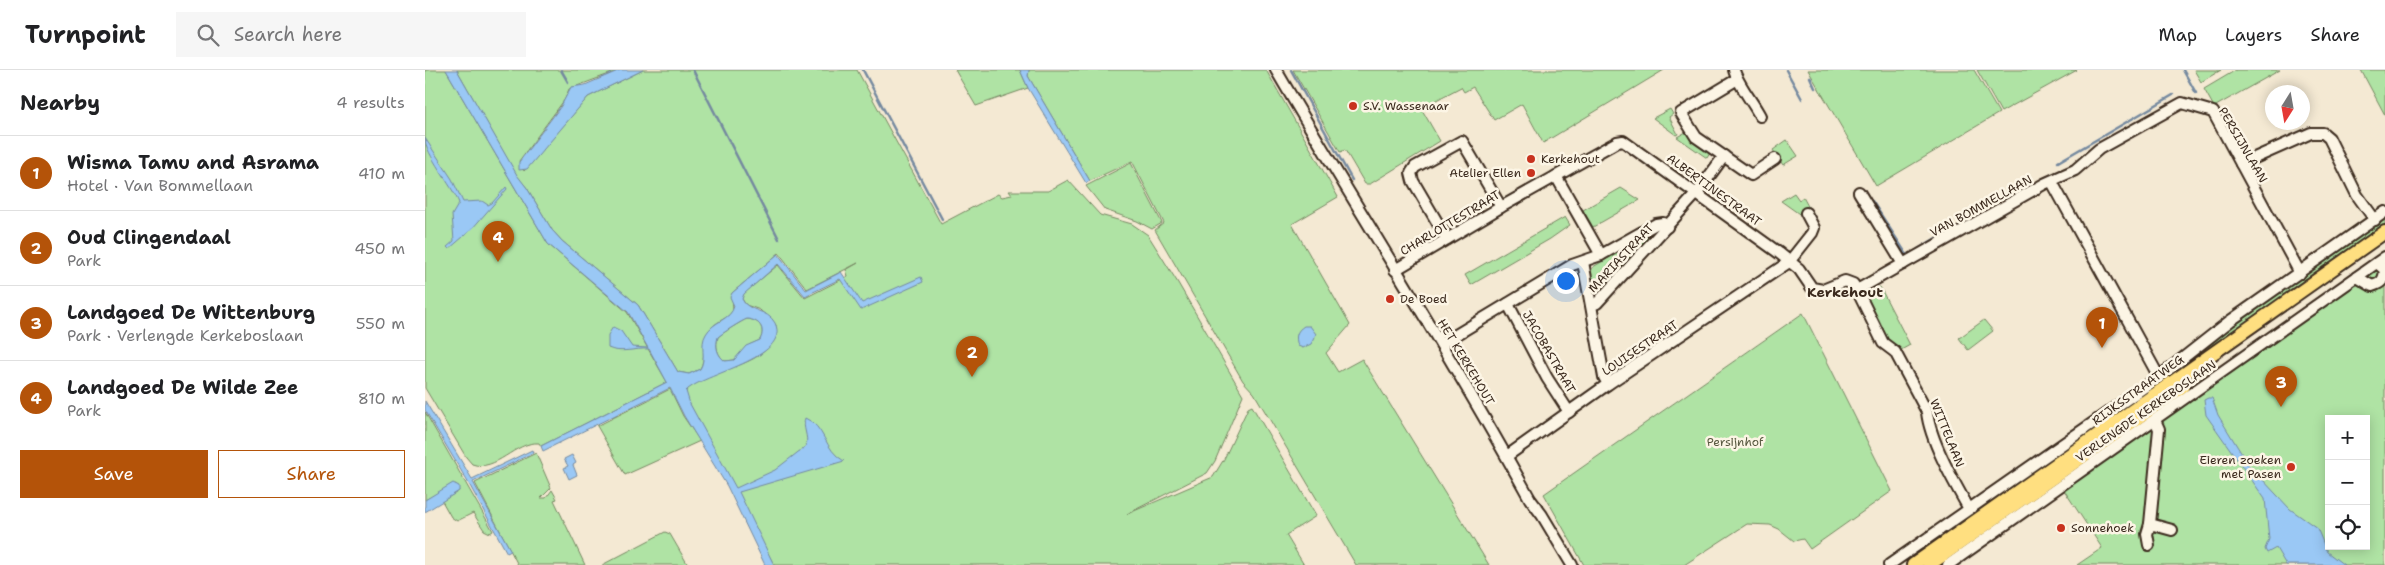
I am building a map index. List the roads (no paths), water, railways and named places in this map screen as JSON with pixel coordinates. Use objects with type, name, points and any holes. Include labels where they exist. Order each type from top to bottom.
[{"type":"main road","name":"RIJKSSTRAATWEG","points":[[1913,565],[2385,232]]},
{"type":"main road","name":"RIJKSSTRAATWEG","points":[[1929,565],[2385,243]]},
{"type":"street","name":"HET KERKEHOUT","points":[[1277,70],[1441,344],[1530,499],[1572,565]]},
{"type":"street","points":[[1760,116],[1735,75],[1681,113],[1696,137],[1751,175],[1775,159]]},
{"type":"street","name":"PERSIJNLAAN","points":[[2052,182],[2075,170],[2099,149],[2182,103],[2213,112],[2299,273]]},
{"type":"street","points":[[2241,164],[2311,133],[2323,133],[2329,138],[2357,195],[2375,220]]},
{"type":"street","points":[[1447,239],[1413,181],[1411,173],[1415,167],[1462,141],[1501,207]]},
{"type":"street","name":"CHARLOTTESTRAAT","points":[[1395,270],[1555,176],[1617,142],[1623,141]]},
{"type":"street","name":"ALBERTINESTRAAT","points":[[1623,141],[1697,193],[1789,262]]},
{"type":"street","name":"MARIASTRAAT","points":[[1592,305],[1597,303],[1697,193],[1724,156]]},
{"type":"street","points":[[1555,176],[1601,255]]},
{"type":"street","name":"VAN BOMMELLAAN","points":[[1857,290],[2052,182],[2159,376]]},
{"type":"street","points":[[1859,192],[1903,264]]},
{"type":"street","name":"RIJKSSTRAATWEG","points":[[1889,565],[2159,376],[2230,321],[2385,212]]},
{"type":"street","name":"LOUISESTRAAT","points":[[1507,456],[1608,384],[1789,262],[1813,233],[1814,228],[1805,213]]},
{"type":"street","name":"MARIASTRAAT","points":[[1441,344],[1572,265],[1601,255],[1656,224],[1663,223],[1667,226]]},
{"type":"street","name":"VERLENGDE KERKEBOSLAAN","points":[[1948,565],[2381,260],[2385,270],[2385,278],[2380,284],[2372,286],[2357,277]]},
{"type":"street","points":[[1583,262],[1604,377],[1608,384]]},
{"type":"street","points":[[1789,262],[1799,270],[1812,288],[1823,290],[1845,280],[1853,284],[1857,290]]},
{"type":"street","name":"WITTELAAN","points":[[1857,290],[1883,343],[1895,352],[1927,412],[1928,423],[1945,466],[1969,509]]},
{"type":"street","name":"JACOBASTRAAT","points":[[1507,304],[1547,378],[1569,412]]},
{"type":"street","points":[[2149,545],[2147,534],[2150,524],[2159,430],[2155,420]]},
{"type":"street","points":[[2150,524],[2172,530]]},
{"type":"water","points":[[446,70],[457,70],[517,175],[552,230],[562,241],[638,305],[678,372],[689,374],[700,369],[703,360],[704,338],[713,326],[726,318],[732,311],[734,306],[730,297],[732,293],[778,254],[806,290],[841,272],[862,303],[921,277],[923,282],[861,310],[840,279],[805,296],[778,264],[744,294],[742,299],[748,306],[768,315],[775,323],[777,335],[770,346],[743,364],[709,378],[686,391],[690,404],[736,488],[775,470],[806,446],[805,418],[817,427],[832,451],[844,461],[739,492],[774,565],[765,565],[727,486],[684,416],[670,388],[543,451],[541,446],[667,382],[649,349],[623,351],[608,348],[608,335],[613,327],[621,331],[632,347],[648,348],[628,312],[548,244]],"holes":[[[747,319],[755,321],[762,328],[760,340],[746,346],[734,360],[725,361],[717,350],[718,337]]]},
{"type":"water","points":[[620,70],[643,70],[588,97],[527,169],[519,170],[519,162],[561,106],[571,87],[585,85]]},
{"type":"water","points":[[1020,70],[1029,70],[1028,76],[1090,181],[1086,183],[1028,88]]},
{"type":"water","points":[[425,138],[452,179],[463,202],[482,201],[488,205],[506,187],[507,189],[471,230],[449,249],[447,247],[454,241],[452,215],[459,203],[429,152]]},
{"type":"water","points":[[1304,326],[1310,326],[1316,334],[1311,344],[1303,348],[1298,346],[1296,337],[1299,330]]},
{"type":"water","points":[[2212,398],[2218,415],[2248,464],[2290,509],[2317,528],[2325,550],[2344,565],[2286,565],[2276,548],[2267,553],[2265,549],[2269,539],[2265,499],[2206,415],[2204,400]]},
{"type":"water","points":[[425,401],[472,479],[532,450],[533,453],[473,482],[511,551],[507,553],[425,410]]},
{"type":"water","points":[[572,455],[576,463],[573,465],[577,475],[569,479],[564,468],[568,466],[564,459]]},
{"type":"water","points":[[453,483],[459,486],[459,491],[425,512],[425,500]]},
{"type":"waterway","points":[[561,70],[568,82]]},
{"type":"waterway","points":[[693,70],[779,239]]},
{"type":"waterway","points":[[863,70],[942,219]]},
{"type":"waterway","points":[[1291,70],[1352,180]]},
{"type":"waterway","points":[[1786,70],[1802,99]]},
{"type":"waterway","points":[[2183,70],[2196,93]]},
{"type":"waterway","points":[[1810,77],[1815,88]]},
{"type":"waterway","points":[[2058,162],[2173,95]]},
{"type":"waterway","points":[[1872,201],[1907,255]]},
{"type":"waterway","points":[[1982,213],[2002,202]]},
{"type":"waterway","points":[[1949,231],[1969,220]]},
{"type":"waterway","points":[[1918,249],[1936,238]]},
{"type":"place","name":"S.V. Wassenaar","points":[[1353,106]]},
{"type":"place","name":"Kerkehout","points":[[1531,159]]},
{"type":"place","name":"Atelier Ellen","points":[[1531,173]]},
{"type":"place","name":"Landgoed De Wilde Zee","points":[[498,262]]},
{"type":"place","name":"De Boed","points":[[1390,299]]},
{"type":"place","name":"Wisma Tamu and Asrama","points":[[2102,348]]},
{"type":"place","name":"Oud Clingendaal","points":[[972,377]]},
{"type":"place","name":"Landgoed De Wittenburg","points":[[2281,407]]},
{"type":"place","name":"Eieren zoeken met Pasen","points":[[2291,467]]},
{"type":"place","name":"Sonnehoek","points":[[2061,528]]},
{"type":"district","name":"Kerkehout","points":[[1845,292]]},
{"type":"park label","name":"Persijnhof","points":[[1735,442]]}]
